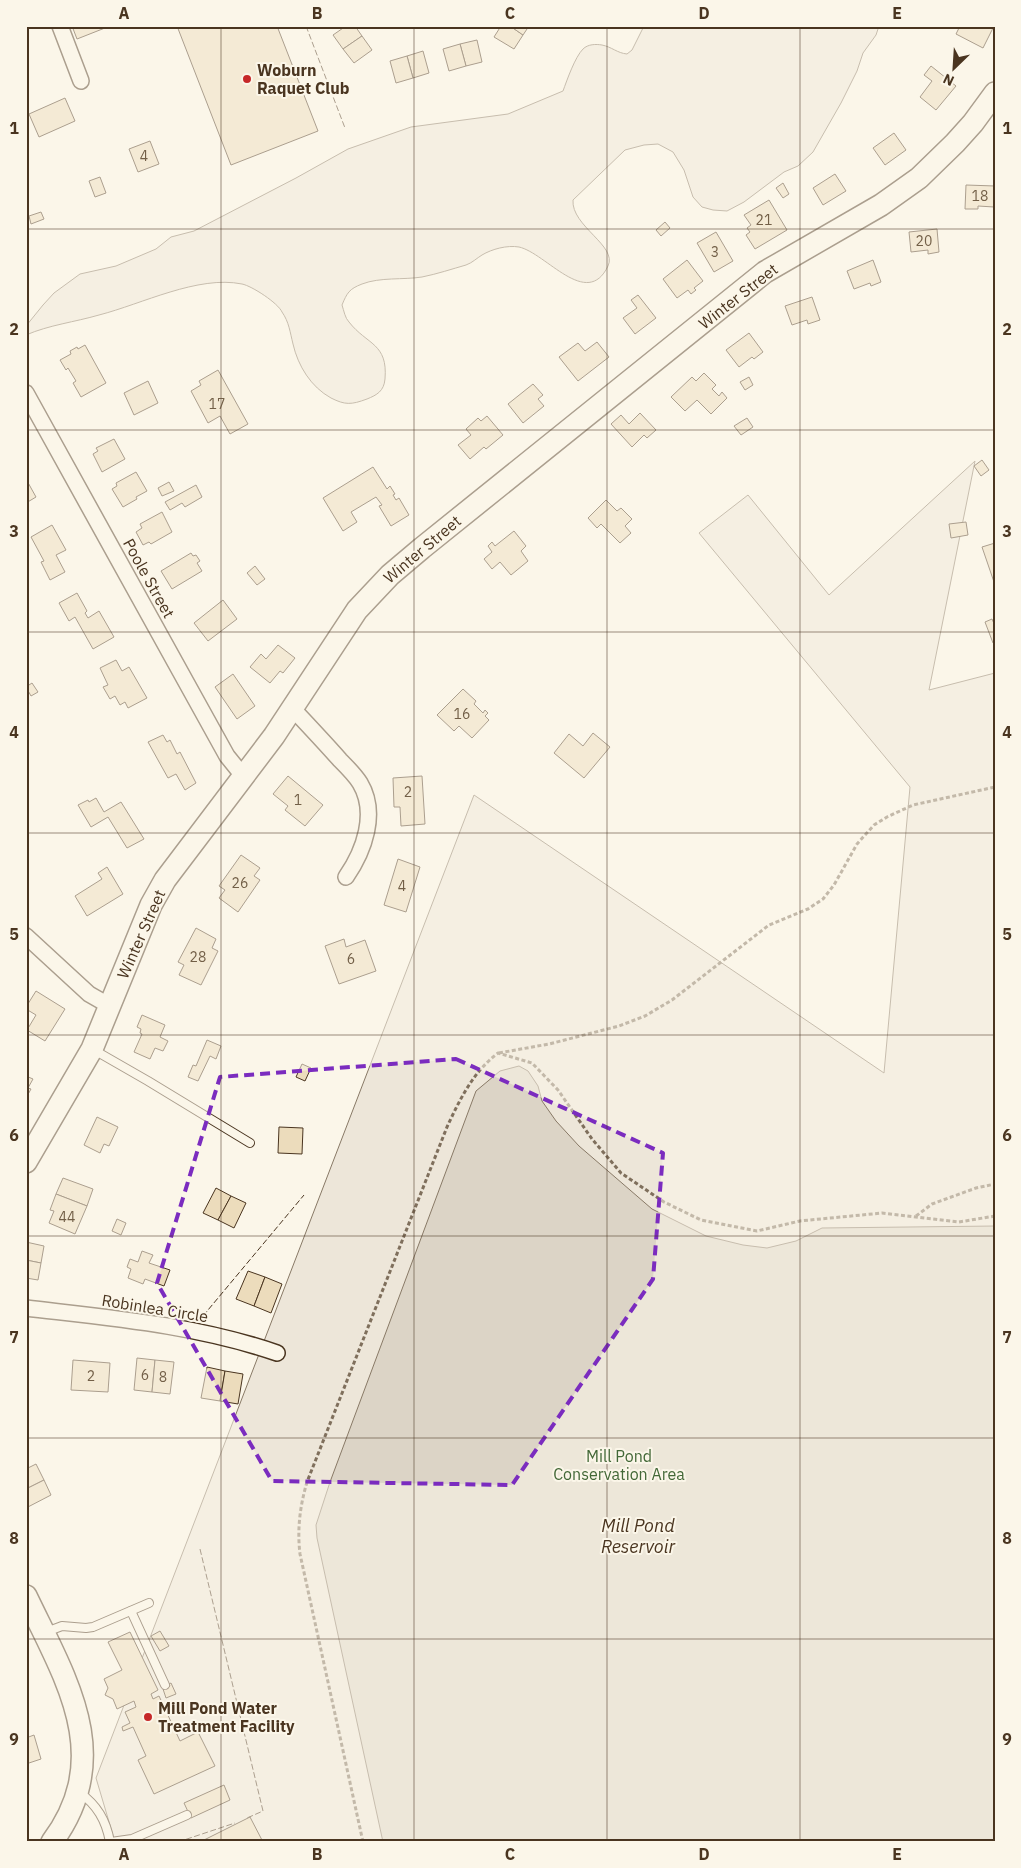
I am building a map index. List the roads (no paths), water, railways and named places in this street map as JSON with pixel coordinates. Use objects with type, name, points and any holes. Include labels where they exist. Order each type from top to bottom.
[{"type":"street","points":[[60,26],[81,81]]},
{"type":"street","name":"Winter Street","points":[[26,1162],[92,1049],[158,892],[180,859],[293,709],[357,610],[376,588],[520,468],[765,272],[881,205],[919,178],[955,143],[977,118],[995,93]]},
{"type":"street","name":"Poole Street","points":[[26,393],[226,756],[244,776]]},
{"type":"street","points":[[293,709],[359,782],[364,795],[368,821],[366,836],[356,863],[346,877]]},
{"type":"street","points":[[26,936],[89,994],[110,1006]]},
{"type":"street","name":"Robinlea Circle","points":[[26,1308],[190,1330],[234,1339],[277,1353]]},
{"type":"street","points":[[26,1596],[73,1699],[83,1738],[80,1784],[65,1820],[52,1842]]},
{"type":"lane","points":[[92,1049],[148,1080],[250,1143]]},
{"type":"lane","points":[[44,1633],[63,1626],[91,1627],[149,1603]]},
{"type":"lane","points":[[131,1611],[165,1685]]},
{"type":"lane","points":[[80,1784],[98,1810],[110,1842],[132,1839],[187,1815]]},
{"type":"water","name":"Mill Pond Reservoir","points":[[519,1066],[528,1071],[538,1086],[542,1101],[556,1121],[579,1146],[652,1209],[706,1236],[743,1245],[767,1248],[796,1241],[822,1228],[995,1226],[995,1842],[383,1842],[317,1538],[316,1525],[330,1482],[476,1091],[500,1071]]},
{"type":"place","name":"Woburn Raquet Club","points":[[247,79]]},
{"type":"place","name":"Mill Pond Water Treatment Facility","points":[[148,1717]]},
{"type":"park label","name":"Mill Pond Conservation Area","points":[[619,1465]]}]
